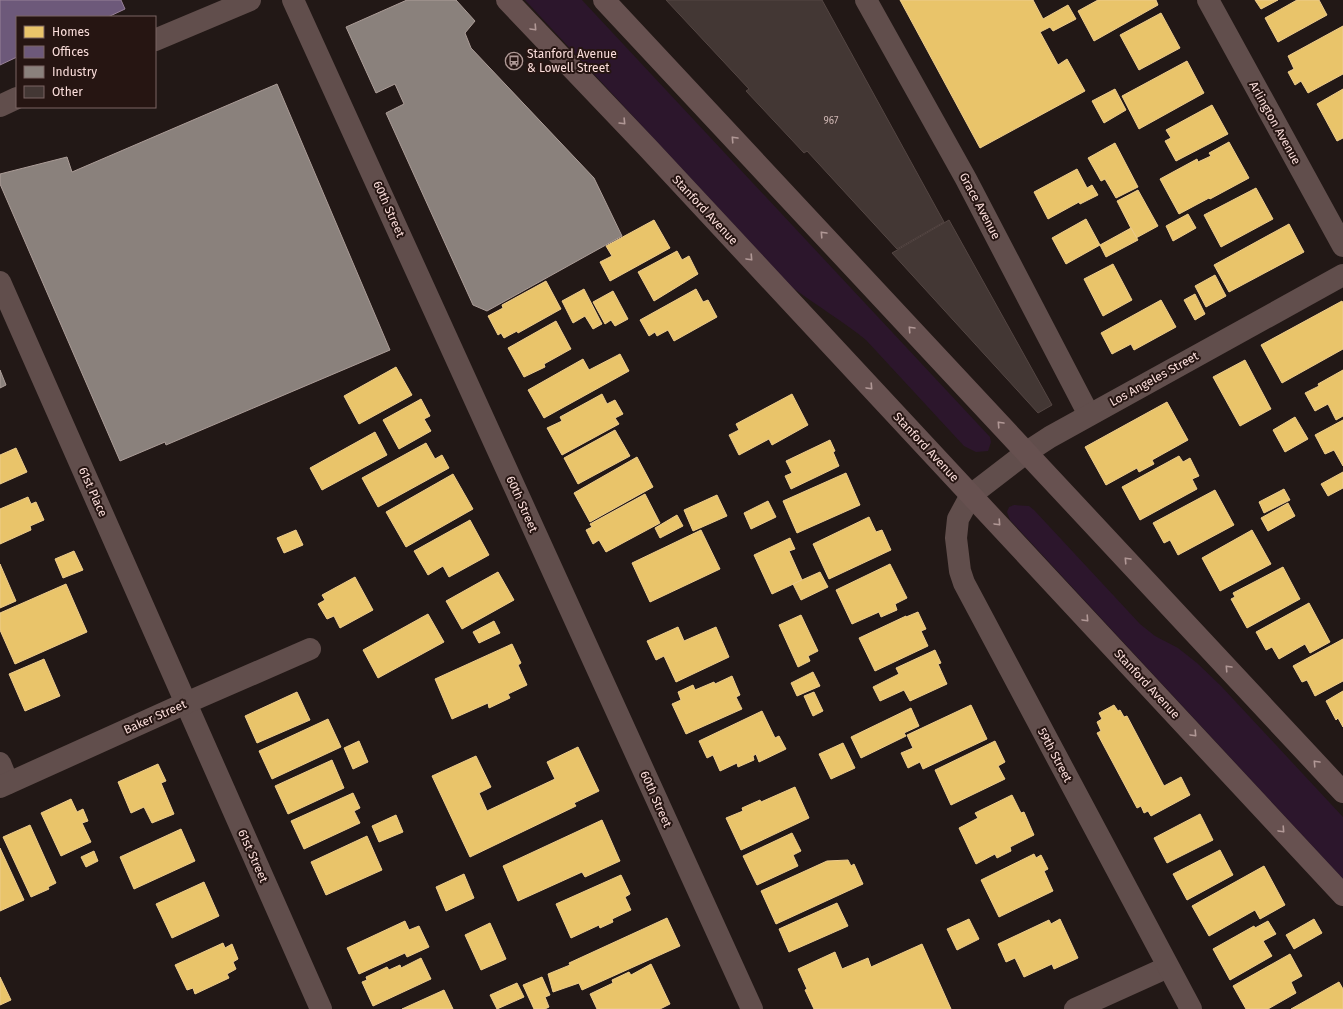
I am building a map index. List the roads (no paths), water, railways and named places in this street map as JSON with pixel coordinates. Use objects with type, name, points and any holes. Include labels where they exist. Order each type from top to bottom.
[{"type":"main road","name":"Stanford Avenue","points":[[507,0],[647,148],[1343,895]]},
{"type":"main road","points":[[604,0],[1343,792]]},
{"type":"street","points":[[156,40],[250,0]]},
{"type":"street","name":"60th Street","points":[[293,0],[752,1009]]},
{"type":"street","name":"Grace Avenue","points":[[866,0],[966,179],[1089,414]]},
{"type":"street","name":"Arlington Avenue","points":[[1208,0],[1343,246]]},
{"type":"street","points":[[0,106],[16,98]]},
{"type":"street","name":"Los Angeles Street","points":[[971,495],[1027,452],[1050,437],[1089,414],[1343,275]]},
{"type":"street","name":"61st Place","points":[[0,282],[186,703]]},
{"type":"street","name":"59th Street","points":[[971,495],[958,519],[956,538],[960,571],[964,583],[1191,1009]]},
{"type":"street","name":"Baker Street","points":[[4,785],[310,649]]},
{"type":"street","name":"61st Street","points":[[186,703],[321,1009]]},
{"type":"street","points":[[0,763],[4,785]]},
{"type":"street","points":[[1075,1009],[1168,967]]},
{"type":"place","name":"Stanford Avenue & Lowell Street","points":[[514,61]]}]
